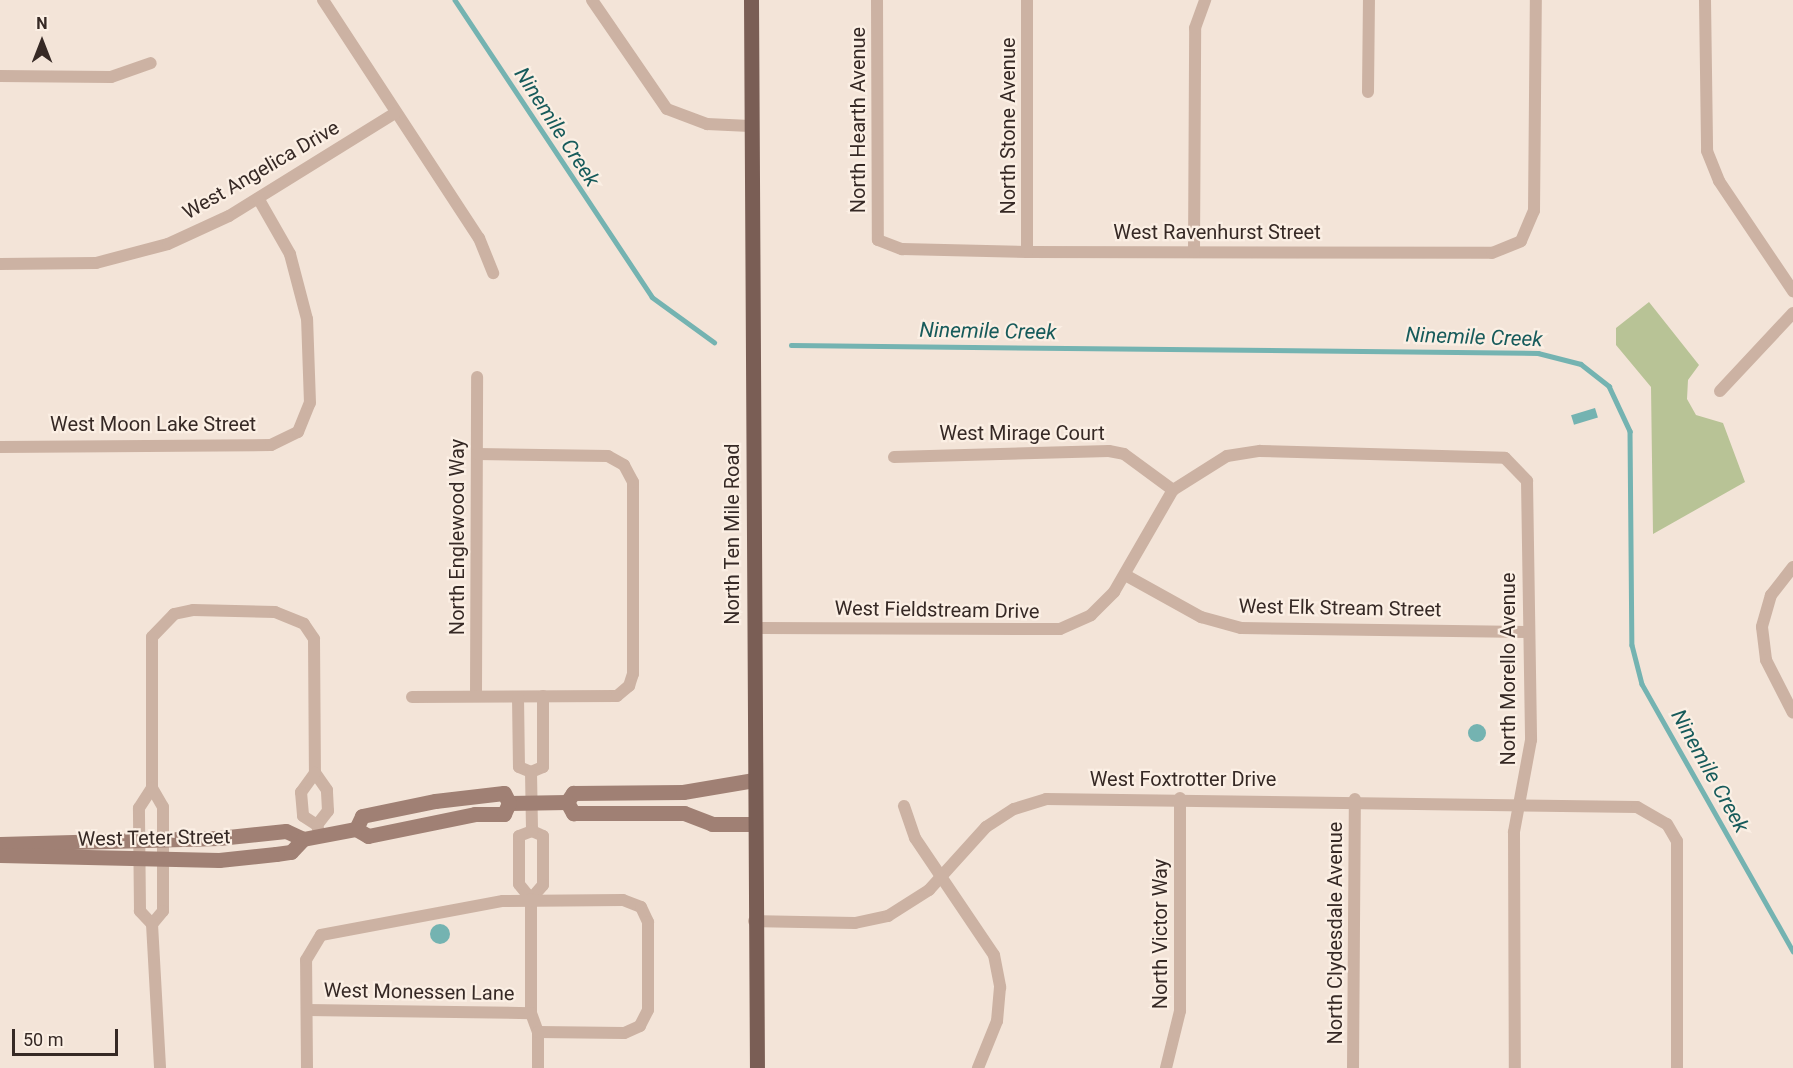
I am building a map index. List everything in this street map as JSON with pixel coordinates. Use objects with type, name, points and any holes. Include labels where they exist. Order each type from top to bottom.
[{"type":"main road","name":"North Ten Mile Road","points":[[751,0],[756,1068]]},
{"type":"street","points":[[323,0],[479,238],[493,273]]},
{"type":"street","points":[[592,0],[667,108],[707,124],[750,126]]},
{"type":"street","name":"North Hearth Avenue","points":[[877,0],[878,240]]},
{"type":"street","name":"North Stone Avenue","points":[[1027,0],[1027,252]]},
{"type":"street","points":[[1194,252],[1195,28],[1205,0]]},
{"type":"street","points":[[1368,92],[1369,0]]},
{"type":"street","name":"West Ravenhurst Street","points":[[878,240],[902,249],[1027,252],[1492,253],[1521,241],[1534,211],[1536,0]]},
{"type":"street","points":[[1705,0],[1707,151],[1719,181],[1793,291]]},
{"type":"street","points":[[0,76],[111,76],[151,63]]},
{"type":"street","name":"West Angelica Drive","points":[[0,264],[96,263],[132,255],[199,231],[258,198],[395,112]]},
{"type":"street","name":"West Moon Lake Street","points":[[2,446],[271,445],[298,432],[310,403],[307,319],[290,254],[258,198]]},
{"type":"street","points":[[1720,391],[1793,313]]},
{"type":"street","name":"North Englewood Way","points":[[476,696],[477,377]]},
{"type":"street","name":"West Mirage Court","points":[[894,457],[1109,451],[1124,454],[1173,490]]},
{"type":"street","name":"West Fieldstream Drive","points":[[754,628],[1043,632],[1090,615],[1126,576],[1173,490],[1212,462],[1252,452],[1505,458]]},
{"type":"street","points":[[412,697],[617,696],[629,686],[633,482],[624,465],[608,456],[477,454]]},
{"type":"street","name":"North Morello Avenue","points":[[1505,458],[1527,482],[1531,740],[1528,773],[1516,803],[1515,1068]]},
{"type":"street","points":[[1793,567],[1771,595],[1762,627],[1766,660],[1793,713]]},
{"type":"street","name":"West Elk Stream Street","points":[[1126,576],[1201,617],[1240,628],[1528,632]]},
{"type":"street","points":[[152,924],[163,912],[163,807],[152,788],[152,637],[174,614],[275,612],[304,624],[314,639],[315,773],[327,790],[328,811],[319,830],[303,816],[301,792],[315,773]]},
{"type":"street","points":[[531,772],[543,766],[543,696]]},
{"type":"street","points":[[518,697],[519,766],[531,772]]},
{"type":"street","points":[[531,772],[532,831]]},
{"type":"street","name":"West Teter Street","points":[[567,802],[573,793],[683,792],[754,780]]},
{"type":"street","points":[[152,788],[139,808],[140,910],[152,924],[160,1068]]},
{"type":"street","name":"West Foxtrotter Drive","points":[[754,921],[872,921],[916,901],[942,877],[986,827],[1029,803],[1062,798],[1355,799],[1636,807],[1654,813],[1677,841],[1677,1068]]},
{"type":"street","name":"North Victor Way","points":[[1166,1068],[1180,1011],[1180,798]]},
{"type":"street","name":"North Clydesdale Avenue","points":[[1353,1068],[1355,799]]},
{"type":"street","name":"West Teter Street","points":[[0,855],[163,860],[276,854],[291,852],[303,839],[319,830],[357,829],[368,836],[475,814],[504,814],[509,803],[567,802]]},
{"type":"street","name":"West Teter Street","points":[[567,802],[573,813],[684,813],[712,824],[754,824]]},
{"type":"street","points":[[904,806],[915,838],[977,923],[997,968],[997,1021],[978,1068]]},
{"type":"street","name":"West Teter Street","points":[[0,844],[163,840],[286,831],[303,839]]},
{"type":"street","points":[[531,899],[543,885],[543,836],[532,831],[519,836],[519,884],[531,899],[531,1013],[538,1032],[538,1068]]},
{"type":"street","points":[[307,1068],[310,947],[321,935],[434,910],[531,899],[623,900],[641,908],[648,922],[648,1010],[640,1026],[624,1033],[538,1032]]},
{"type":"street","name":"West Monessen Lane","points":[[307,1010],[531,1013]]},
{"type":"green space","points":[[1649,302],[1699,365],[1688,380],[1687,399],[1696,415],[1723,423],[1745,482],[1653,534],[1651,387],[1616,345],[1616,328]]},
{"type":"water","points":[[1595,408],[1598,418],[1574,425],[1571,415]]},
{"type":"water","points":[[1477,724],[1485,729],[1486,733],[1481,741],[1477,742],[1469,737],[1468,733],[1473,725]]},
{"type":"water","points":[[440,924],[447,927],[450,934],[447,941],[440,944],[433,941],[430,934],[433,927]]},
{"type":"waterway","name":"Ninemile Creek","points":[[455,0],[652,297],[714,342]]},
{"type":"waterway","name":"Ninemile Creek","points":[[791,345],[1538,353],[1581,364],[1609,386],[1630,431],[1632,645],[1642,684],[1793,951]]}]
